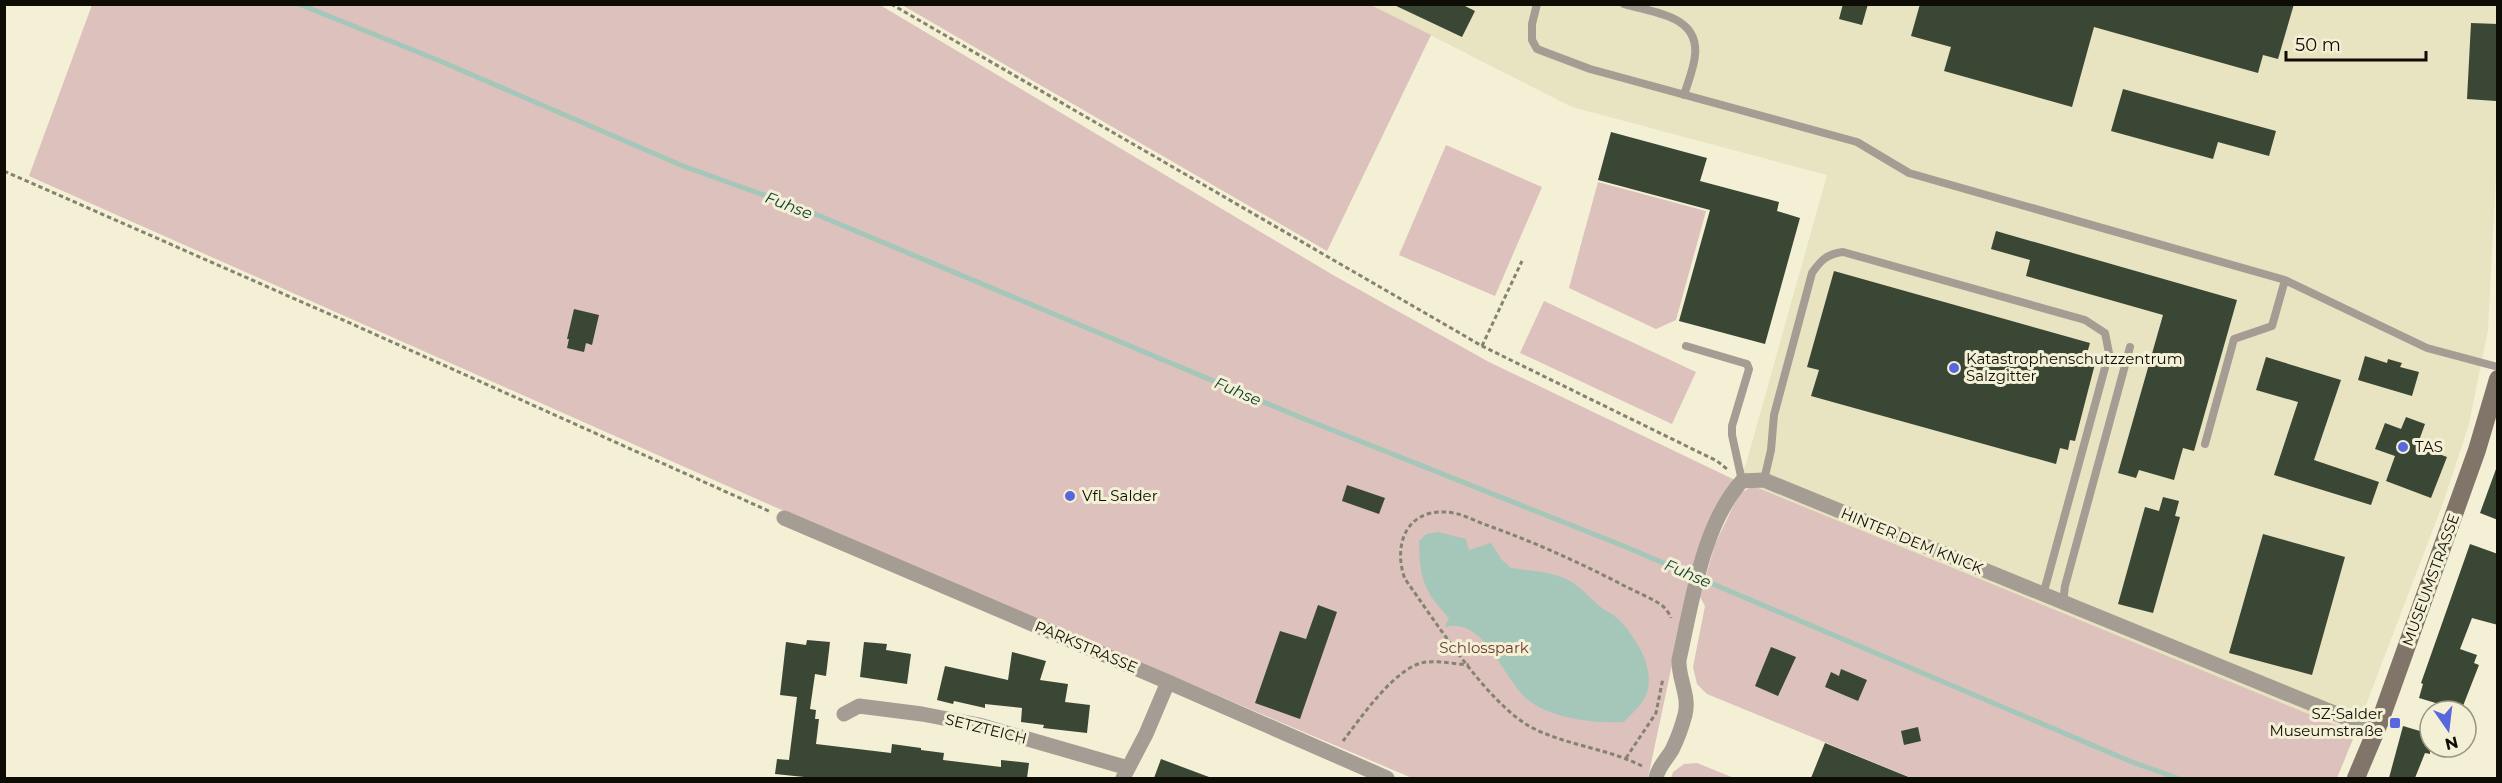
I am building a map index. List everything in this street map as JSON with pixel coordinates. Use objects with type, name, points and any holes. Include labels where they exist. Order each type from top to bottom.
[{"type":"main road","name":"MUSEUMSTRASSE","points":[[2356,778],[2376,730],[2494,410],[2498,379]]},
{"type":"street","name":"HINTER DEM KNICK","points":[[1742,481],[1764,480],[2376,730]]},
{"type":"street","points":[[1656,776],[1672,749],[1686,713],[1679,660],[1701,568],[1708,544],[1729,495],[1742,481]]},
{"type":"street","name":"PARKSTRASSE","points":[[784,518],[1168,682],[1382,778]]},
{"type":"street","points":[[1126,773],[1146,734],[1168,682]]},
{"type":"street","name":"SETZTEICH","points":[[844,714],[859,706],[922,714],[979,726],[1126,773]]},
{"type":"lane","points":[[1537,4],[1532,24],[1532,40],[1537,49],[1590,69],[1857,142],[1909,173],[2285,280],[2427,348],[2498,367]]},
{"type":"lane","points":[[1624,4],[1680,20],[1690,29],[1695,41],[1695,56],[1684,95]]},
{"type":"lane","points":[[1764,480],[1771,450],[1774,415],[1812,273],[1821,260],[1832,253],[1843,252],[2085,320],[2105,333],[2109,353],[2043,594]]},
{"type":"lane","points":[[2205,444],[2234,339],[2272,326],[2285,280]]},
{"type":"lane","points":[[1686,346],[1747,364],[1749,369],[1732,426],[1742,481]]},
{"type":"lane","points":[[2063,603],[2065,586],[2130,347]]},
{"type":"path","points":[[891,4],[1482,346],[1717,461],[1742,481]]},
{"type":"path","points":[[4,171],[363,328],[784,518]]},
{"type":"path","points":[[1482,346],[1522,261]]},
{"type":"path","points":[[1656,776],[1626,758],[1529,726],[1488,689],[1405,579],[1399,564],[1402,539],[1411,522],[1427,514],[1445,512],[1467,518],[1530,541],[1573,560],[1662,605],[1671,615],[1671,625]]},
{"type":"path","points":[[1334,755],[1370,706],[1407,670],[1425,662],[1469,665]]},
{"type":"path","points":[[1626,758],[1656,713],[1665,669]]},
{"type":"shaded area","points":[[1371,5],[2497,5],[2497,157],[2488,330],[2469,424],[2443,503],[2353,739],[2345,729],[1737,481],[1746,464],[1827,175],[1572,107]]},
{"type":"shaded area","points":[[1438,532],[1466,539],[1469,550],[1491,543],[1502,560],[1511,568],[1546,573],[1566,579],[1617,618],[1637,643],[1646,662],[1649,683],[1647,693],[1640,705],[1624,722],[1600,722],[1547,711],[1527,699],[1482,639],[1459,626],[1445,627],[1449,618],[1433,600],[1422,575],[1419,541],[1426,534]]},
{"type":"green space","name":"Schlosspark","points":[[92,5],[880,5],[1333,275],[1489,362],[1737,481],[1692,570],[1648,778],[1412,778],[784,511],[29,176]]},
{"type":"green space","points":[[902,5],[1371,5],[1431,35],[1327,251]]},
{"type":"green space","points":[[1446,145],[1542,187],[1495,296],[1399,255]]},
{"type":"green space","points":[[1598,182],[1706,211],[1676,320],[1656,329],[1569,288]]},
{"type":"green space","points":[[1544,301],[1696,372],[1672,424],[1520,353]]},
{"type":"green space","points":[[1753,486],[2345,729],[2353,739],[2337,778],[1912,778],[1707,694],[1697,684],[1693,667],[1705,606],[1700,597],[1715,544],[1739,494]]},
{"type":"green space","points":[[1697,763],[1734,778],[1671,778],[1673,772],[1684,764]]},
{"type":"building","points":[[1392,4],[1461,4],[1475,11],[1462,37]]},
{"type":"building","points":[[1843,4],[1868,4],[1862,25],[1839,19]]},
{"type":"building","points":[[1920,4],[2294,4],[2278,59],[2263,55],[2258,73],[2094,27],[2072,107],[1944,71],[1951,47],[1911,36]]},
{"type":"building","points":[[2471,23],[2498,24],[2496,101],[2467,99]]},
{"type":"building","points":[[2123,89],[2276,131],[2269,156],[2218,142],[2213,159],[2111,131]]},
{"type":"building","points":[[1611,132],[1707,158],[1700,181],[1779,202],[1777,211],[1800,218],[1765,344],[1679,321],[1710,210],[1598,180]]},
{"type":"building","points":[[1996,231],[2237,300],[2194,451],[2183,448],[2174,480],[2139,470],[2136,478],[2118,473],[2163,315],[2026,276],[2030,260],[1991,249]]},
{"type":"building","name":"Katastrophenschutzzentrum Salzgitter","points":[[1834,271],[2090,343],[2086,357],[2096,360],[2075,441],[2070,440],[2068,450],[2060,448],[2056,464],[1811,396],[1819,370],[1807,367]]},
{"type":"building","points":[[574,309],[599,315],[592,345],[586,343],[584,352],[567,348]]},
{"type":"building","points":[[2365,356],[2387,363],[2388,359],[2402,363],[2400,367],[2419,372],[2412,396],[2358,380]]},
{"type":"building","points":[[2266,357],[2341,380],[2314,460],[2379,482],[2371,505],[2274,475],[2298,402],[2256,390]]},
{"type":"building","points":[[2406,417],[2425,424],[2417,446],[2447,457],[2431,498],[2386,481],[2395,456],[2375,449],[2385,423],[2401,429]]},
{"type":"building","points":[[2496,469],[2498,470],[2498,520],[2480,513]]},
{"type":"building","points":[[1347,485],[1385,498],[1379,514],[1342,501]]},
{"type":"building","points":[[2163,497],[2179,501],[2175,516],[2180,517],[2153,613],[2118,604],[2145,507],[2159,511]]},
{"type":"building","points":[[2263,534],[2345,557],[2312,675],[2229,653]]},
{"type":"building","points":[[2470,544],[2498,554],[2498,625],[2472,618],[2460,649],[2477,655],[2474,663],[2479,665],[2466,699],[2419,698],[2423,684],[2421,683]]},
{"type":"building","points":[[1318,605],[1337,612],[1300,719],[1255,703],[1280,631],[1306,639]]},
{"type":"building","points":[[807,640],[830,642],[826,676],[815,674],[810,709],[816,710],[815,719],[819,719],[816,744],[891,753],[892,744],[944,753],[943,760],[1001,767],[1001,760],[1029,763],[1027,778],[814,778],[775,774],[777,759],[789,760],[797,697],[780,695],[786,642],[806,645]]},
{"type":"building","points":[[864,642],[887,644],[886,650],[911,654],[907,684],[860,677]]},
{"type":"building","points":[[1771,647],[1796,657],[1778,696],[1755,686]]},
{"type":"building","points":[[1012,652],[1046,661],[1040,680],[1068,684],[1065,702],[1090,705],[1087,733],[1043,728],[1044,725],[1021,722],[1022,708],[985,704],[985,708],[954,701],[953,704],[937,700],[945,666],[1008,680]]},
{"type":"building","points":[[1841,669],[1867,680],[1858,701],[1825,687],[1831,672],[1839,676]]},
{"type":"building","points":[[2403,726],[2418,730],[2418,759],[2423,759],[2415,778],[2389,778]]},
{"type":"building","points":[[1918,727],[1921,741],[1904,745],[1901,731]]},
{"type":"building","points":[[1825,743],[1911,778],[1811,778]]},
{"type":"building","points":[[1161,759],[1209,777],[1154,778]]},
{"type":"waterway","name":"Fuhse","points":[[299,4],[440,61],[683,166],[808,211],[1302,418],[1626,547],[2132,762],[2177,778]]},
{"type":"place","name":"Katastrophenschutzzentrum Salzgitter","points":[[1954,368]]},
{"type":"place","name":"TAS","points":[[2403,447]]},
{"type":"place","name":"VfL Salder","points":[[1070,496]]},
{"type":"place","name":"SZ-Salder Museumstraße","points":[[2395,723]]}]
